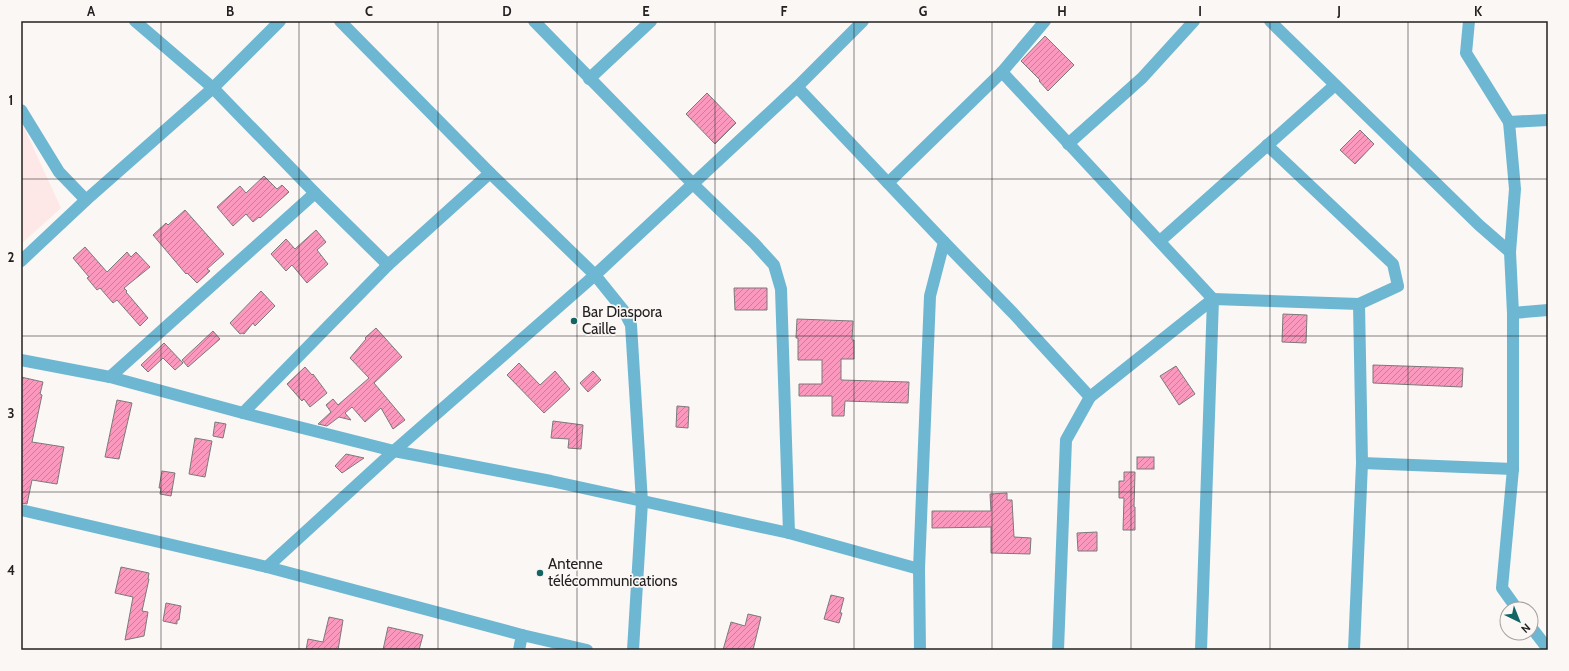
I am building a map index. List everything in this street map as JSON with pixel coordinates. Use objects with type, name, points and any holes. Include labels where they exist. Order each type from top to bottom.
[{"type":"street","points":[[135,21],[213,88],[315,193],[388,265]]},
{"type":"street","points":[[21,261],[86,200],[213,88],[280,21]]},
{"type":"street","points":[[340,21],[490,173],[595,275],[624,311],[631,325],[642,502],[633,650]]},
{"type":"street","points":[[534,21],[589,79],[754,243],[774,265],[781,289],[789,533]]},
{"type":"street","points":[[589,79],[651,21]]},
{"type":"street","points":[[267,567],[394,452],[595,275],[692,183],[797,87],[863,21]]},
{"type":"street","points":[[888,183],[1002,72],[1045,21]]},
{"type":"street","points":[[1068,144],[1142,78],[1194,21]]},
{"type":"street","points":[[1270,21],[1479,225],[1510,252]]},
{"type":"street","points":[[1469,21],[1466,53],[1509,122],[1515,188],[1510,252],[1513,313],[1513,469],[1502,588],[1512,601]]},
{"type":"street","points":[[1002,72],[1213,299],[1201,650]]},
{"type":"street","points":[[1160,241],[1335,85]]},
{"type":"street","points":[[797,87],[1013,313],[1090,397]]},
{"type":"street","points":[[21,110],[59,172],[86,200]]},
{"type":"street","points":[[1509,122],[1548,120]]},
{"type":"street","points":[[1058,650],[1066,440],[1090,397],[1213,299],[1359,304],[1398,286],[1393,264],[1268,145]]},
{"type":"street","points":[[243,413],[388,265],[490,173]]},
{"type":"street","points":[[110,377],[315,193]]},
{"type":"street","points":[[920,650],[919,569],[930,296],[944,242]]},
{"type":"street","points":[[1354,650],[1362,463],[1359,304]]},
{"type":"street","points":[[1513,313],[1548,310]]},
{"type":"street","points":[[21,360],[110,377],[394,452],[551,481],[789,533],[919,569]]},
{"type":"street","points":[[1362,463],[1513,469]]},
{"type":"street","points":[[21,510],[267,567],[522,635],[587,650]]},
{"type":"street","points":[[519,650],[522,635]]},
{"type":"street","points":[[1539,636],[1547,646]]},
{"type":"shaded area","points":[[21,121],[61,208],[21,244]]},
{"type":"building","points":[[1045,36],[1074,65],[1048,91],[1039,81],[1040,80],[1021,61]]},
{"type":"building","points":[[707,93],[736,123],[715,144],[686,114]]},
{"type":"building","points":[[1360,130],[1374,144],[1355,164],[1340,150]]},
{"type":"building","points":[[264,176],[277,189],[282,185],[289,192],[260,218],[259,217],[253,222],[246,214],[233,226],[217,207],[240,186],[246,193]]},
{"type":"building","points":[[185,210],[224,254],[207,269],[210,271],[197,283],[187,273],[186,274],[153,235],[166,223],[168,225]]},
{"type":"building","points":[[316,230],[326,242],[317,250],[328,264],[307,283],[292,265],[286,271],[271,254],[286,239],[295,249]]},
{"type":"building","points":[[85,247],[107,272],[127,252],[131,257],[136,252],[150,267],[124,288],[148,318],[140,326],[117,300],[113,303],[100,288],[97,290],[87,278],[89,277],[73,258]]},
{"type":"building","points":[[734,288],[767,288],[767,310],[735,310]]},
{"type":"building","points":[[261,291],[275,306],[255,326],[253,323],[244,334],[240,334],[230,323]]},
{"type":"building","points":[[1283,314],[1307,315],[1306,343],[1282,342]]},
{"type":"building","points":[[797,319],[853,321],[852,340],[854,340],[854,359],[841,359],[841,380],[909,382],[908,403],[845,401],[844,416],[832,416],[832,396],[799,396],[799,384],[822,384],[822,360],[798,360],[798,338],[796,338]]},
{"type":"building","points":[[376,328],[402,357],[374,383],[405,420],[393,429],[381,408],[365,422],[352,407],[345,413],[351,420],[339,417],[327,426],[318,424],[331,412],[326,405],[333,399],[338,405],[369,378],[350,358],[366,339],[365,338]]},
{"type":"building","points":[[213,331],[220,339],[188,367],[182,360]]},
{"type":"building","points":[[164,343],[183,363],[175,370],[163,358],[148,372],[141,365]]},
{"type":"building","points":[[519,363],[540,385],[555,371],[570,389],[544,413],[507,375]]},
{"type":"building","points":[[1373,365],[1463,368],[1462,387],[1373,383]]},
{"type":"building","points":[[1176,366],[1195,394],[1179,405],[1160,376]]},
{"type":"building","points":[[305,367],[312,375],[313,374],[327,393],[310,407],[304,399],[302,401],[287,384]]},
{"type":"building","points":[[593,371],[601,380],[588,392],[580,383]]},
{"type":"building","points":[[21,377],[43,382],[40,394],[42,395],[32,442],[64,447],[57,484],[32,480],[27,504],[21,503]]},
{"type":"building","points":[[117,400],[132,403],[119,459],[105,457]]},
{"type":"building","points":[[677,406],[689,407],[688,428],[676,427]]},
{"type":"building","points":[[553,421],[583,425],[581,449],[568,448],[569,439],[551,438]]},
{"type":"building","points":[[215,422],[226,424],[223,438],[213,436]]},
{"type":"building","points":[[195,438],[212,441],[205,477],[189,474]]},
{"type":"building","points":[[346,454],[364,458],[342,473],[335,466]]},
{"type":"building","points":[[1137,457],[1154,457],[1154,469],[1137,469]]},
{"type":"building","points":[[162,471],[175,473],[171,496],[160,494],[161,488],[159,488]]},
{"type":"building","points":[[1124,472],[1135,472],[1135,530],[1123,530],[1124,498],[1119,498],[1119,481],[1124,481]]},
{"type":"building","points":[[1007,493],[1007,500],[1012,500],[1014,537],[1031,538],[1030,554],[991,553],[991,527],[932,528],[932,511],[991,511],[990,494]]},
{"type":"building","points":[[1097,532],[1097,551],[1078,551],[1077,533]]},
{"type":"building","points":[[121,567],[149,573],[142,611],[148,612],[144,636],[125,640],[133,597],[115,593]]},
{"type":"building","points":[[831,595],[844,598],[839,623],[824,619]]},
{"type":"building","points":[[166,603],[181,606],[177,624],[163,621]]},
{"type":"building","points":[[748,614],[761,617],[753,650],[723,650],[731,622],[745,626]]},
{"type":"building","points":[[329,617],[343,620],[338,650],[306,650],[308,639],[323,642]]},
{"type":"building","points":[[388,627],[423,635],[419,650],[383,650]]},
{"type":"place","name":"Bar Diaspora Caille","points":[[574,321]]},
{"type":"place","name":"Antenne télécommunications","points":[[540,573]]}]
